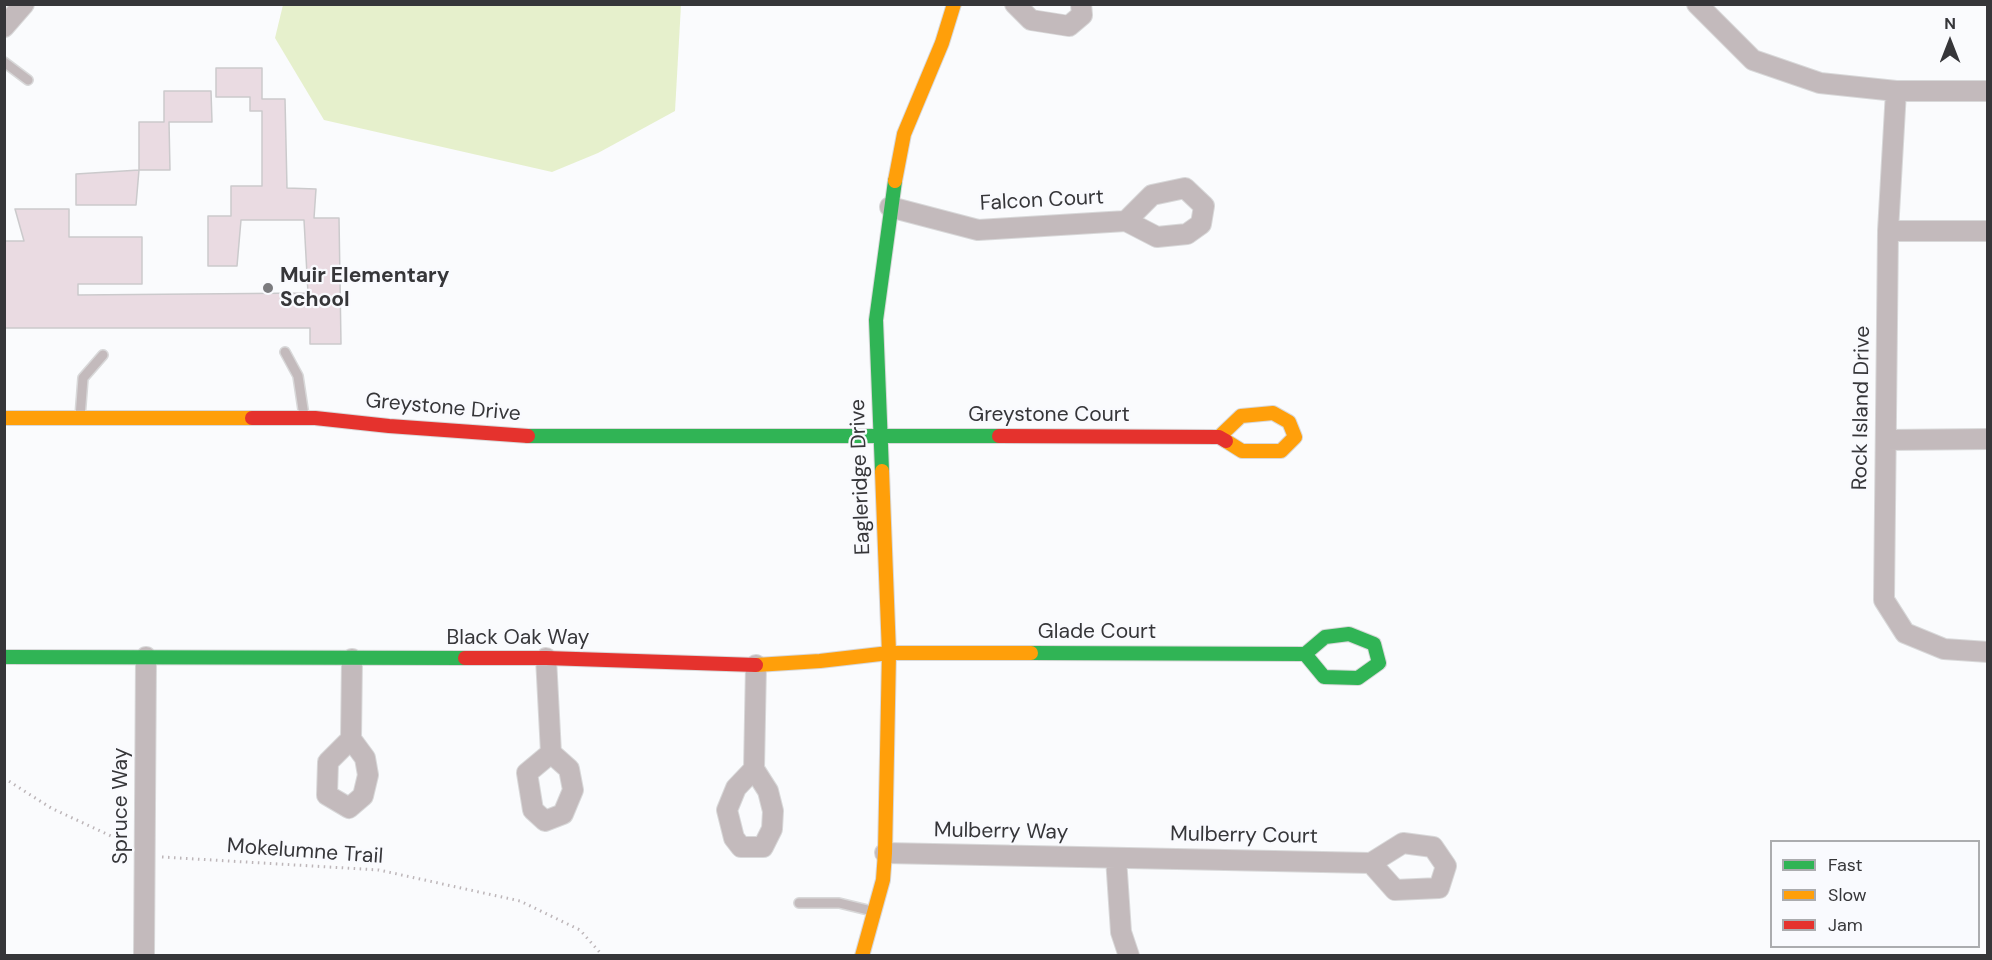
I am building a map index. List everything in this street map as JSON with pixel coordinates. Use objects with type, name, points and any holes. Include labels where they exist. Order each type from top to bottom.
[{"type":"street","points":[[4,27],[24,4]]},
{"type":"street","name":"Eagleridge Drive","points":[[862,956],[883,880],[885,853],[889,653],[876,320],[890,207],[904,134],[942,43],[954,4]]},
{"type":"street","points":[[1015,4],[1032,20],[1069,26],[1082,15],[1081,4]]},
{"type":"street","points":[[1697,4],[1753,60],[1820,83],[1896,91],[1988,91]]},
{"type":"street","name":"Rock Island Drive","points":[[1896,91],[1888,231],[1884,600],[1905,633],[1944,649],[1988,652]]},
{"type":"street","name":"Falcon Court","points":[[890,207],[978,230],[1126,221]]},
{"type":"street","points":[[1888,231],[1987,230]]},
{"type":"street","points":[[1273,413],[1289,422],[1295,437],[1281,451],[1242,451],[1219,436],[1241,416],[1273,413]]},
{"type":"street","name":"Greystone Drive","points":[[4,418],[305,418],[543,437],[879,435]]},
{"type":"street","name":"Greystone Court","points":[[879,435],[1219,436]]},
{"type":"street","points":[[1886,441],[1988,439]]},
{"type":"street","points":[[1349,634],[1374,644],[1379,663],[1358,678],[1324,676],[1305,654],[1325,637],[1349,634]]},
{"type":"street","name":"Glade Court","points":[[889,653],[1305,654]]},
{"type":"street","name":"Black Oak Way","points":[[4,657],[546,658],[756,664],[820,661],[889,653]]},
{"type":"street","name":"Spruce Way","points":[[144,956],[146,657]]},
{"type":"street","points":[[546,658],[551,753]]},
{"type":"street","points":[[351,739],[352,659]]},
{"type":"street","points":[[754,770],[756,664]]},
{"type":"street","name":"Mulberry Way","points":[[885,853],[1116,858]]},
{"type":"street","points":[[1116,858],[1121,932],[1129,956]]},
{"type":"street","name":"Mulberry Court","points":[[1116,858],[1371,863]]},
{"type":"lane","points":[[4,62],[28,81]]},
{"type":"lane","points":[[285,352],[298,376],[305,418]]},
{"type":"lane","points":[[80,418],[83,378],[104,355]]},
{"type":"lane","points":[[798,903],[839,903],[875,911]]},
{"type":"path","name":"Mokelumne Trail","points":[[4,778],[51,808],[111,836],[129,839],[159,857],[379,870],[520,901],[580,930],[603,956]]},
{"type":"green space","points":[[283,5],[681,5],[675,111],[598,153],[552,172],[324,120],[275,38]]},
{"type":"building","points":[[216,68],[262,68],[262,99],[285,99],[287,188],[316,189],[314,218],[339,218],[341,344],[310,344],[310,328],[4,328],[4,241],[24,241],[15,209],[69,209],[69,237],[142,237],[142,284],[78,284],[78,295],[308,293],[304,220],[241,220],[237,266],[208,266],[208,216],[231,216],[231,186],[262,186],[262,111],[250,111],[250,97],[216,97]]},
{"type":"building","points":[[164,91],[211,91],[212,122],[169,122],[170,170],[139,170],[139,122],[164,122]]},
{"type":"building","points":[[139,170],[136,205],[76,205],[76,174]]},
{"type":"traffic: fast","points":[[882,471],[876,320],[895,181]]},
{"type":"traffic: fast","points":[[528,436],[999,436]]},
{"type":"traffic: fast","points":[[1031,653],[1305,654],[1325,637],[1349,634],[1374,644],[1379,663],[1358,678],[1324,677],[1305,654]]},
{"type":"traffic: fast","points":[[4,657],[465,658]]},
{"type":"traffic: slow","points":[[895,181],[904,134],[942,43],[954,4]]},
{"type":"traffic: slow","points":[[1219,437],[1241,416],[1273,413],[1289,422],[1295,437],[1281,451],[1242,451],[1226,441]]},
{"type":"traffic: slow","points":[[4,418],[252,418]]},
{"type":"traffic: slow","points":[[862,956],[883,880],[885,853],[889,653],[882,471]]},
{"type":"traffic: slow","points":[[756,665],[889,653],[1031,653]]},
{"type":"traffic: jam","points":[[252,418],[315,418],[528,436]]},
{"type":"traffic: jam","points":[[999,436],[1219,437],[1226,441]]},
{"type":"traffic: jam","points":[[465,658],[546,658],[756,665]]},
{"type":"place","name":"Muir Elementary School","points":[[268,288]]}]
